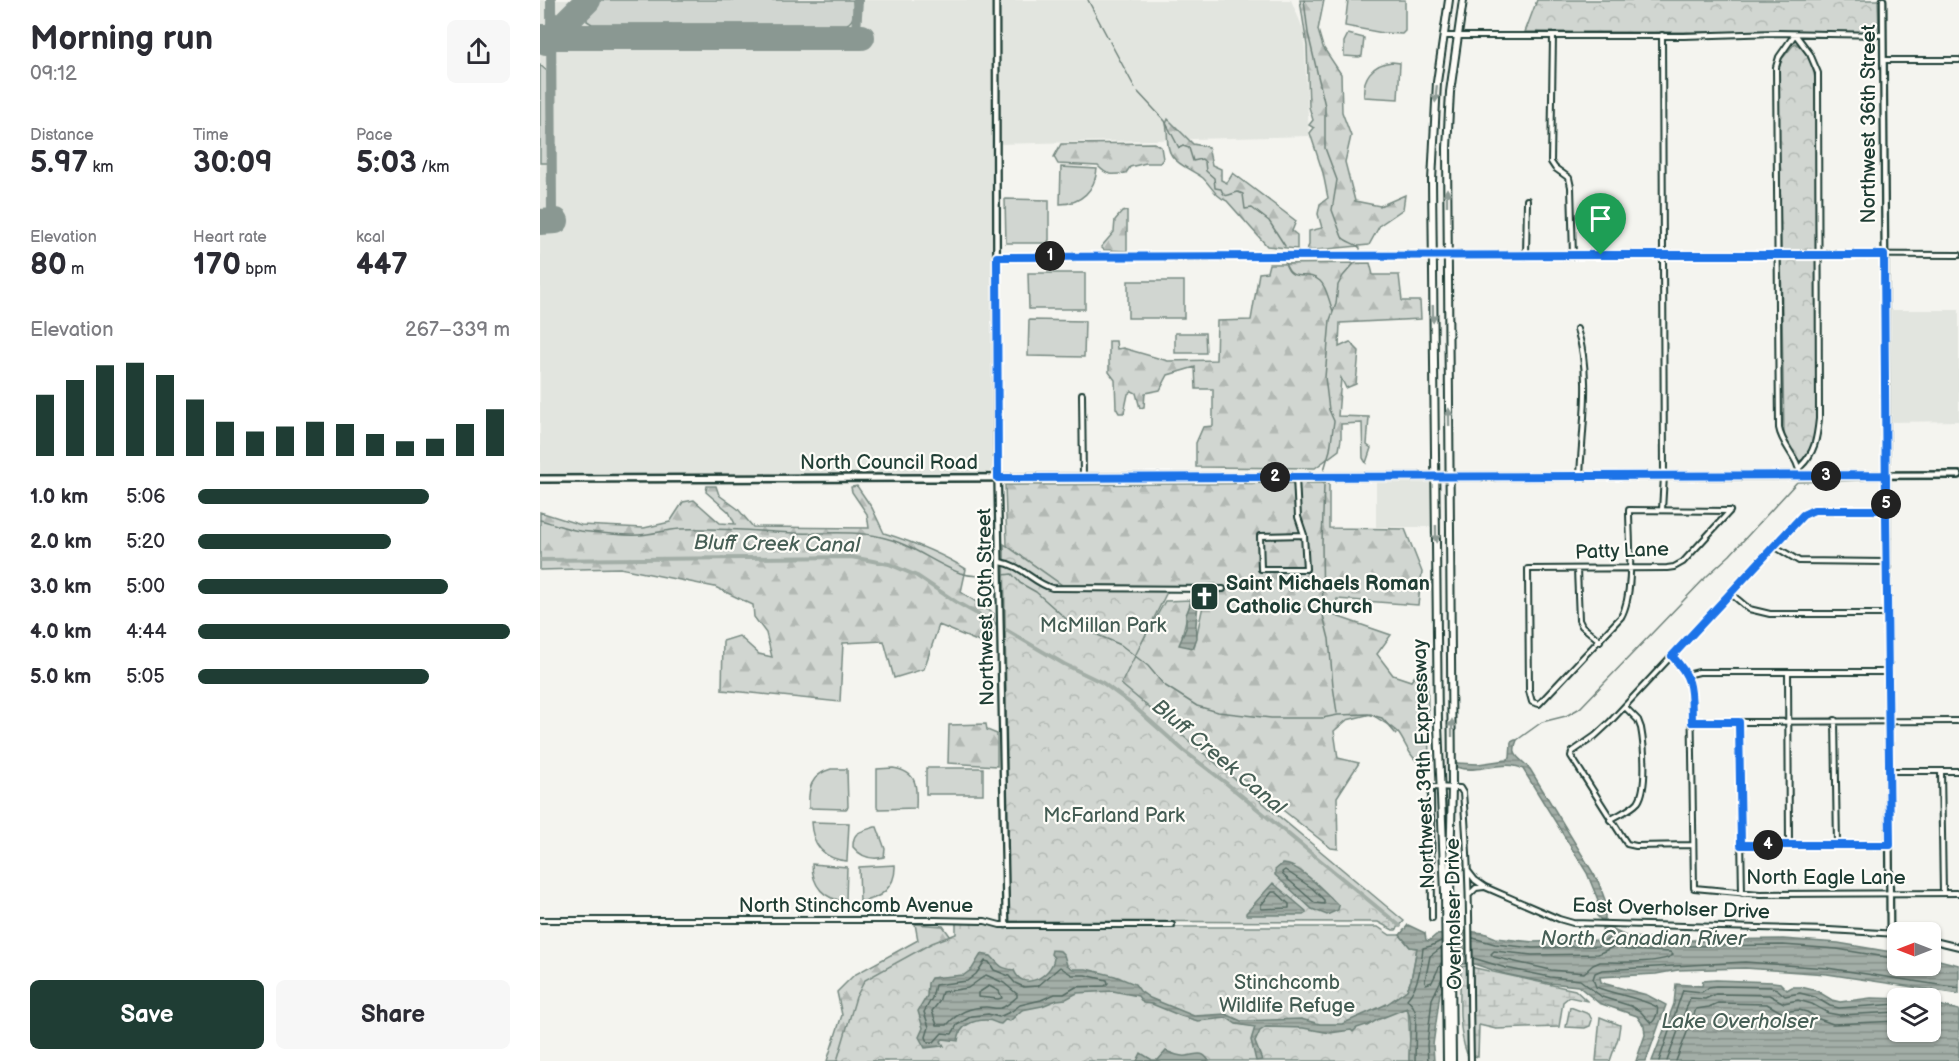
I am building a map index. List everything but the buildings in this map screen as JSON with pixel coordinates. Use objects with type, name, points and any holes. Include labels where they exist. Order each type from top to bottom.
[{"type":"highway","name":"Northwest 39th Expressway","points":[[1449,0],[1433,134],[1433,255],[1440,786],[1448,923],[1452,1061]]},
{"type":"highway","name":"Northwest 39th Expressway","points":[[1446,1061],[1452,786],[1447,134],[1457,36],[1464,0]]},
{"type":"highway","points":[[1433,134],[1447,134]]},
{"type":"main road","name":"North Council Road","points":[[540,479],[1959,475]]},
{"type":"street","name":"Northwest 50th Street","points":[[996,0],[998,478],[1006,925]]},
{"type":"street","name":"Northwest 36th Street","points":[[1883,0],[1890,922]]},
{"type":"street","points":[[1795,34],[1779,57],[1776,67],[1779,428],[1785,446],[1800,467],[1800,476]]},
{"type":"street","points":[[1795,34],[1810,54],[1818,73],[1820,419],[1815,446],[1808,459],[1800,467]]},
{"type":"street","points":[[1577,568],[1579,620],[1582,626],[1600,641],[1627,607],[1629,510],[1662,510],[1664,254],[1662,35]]},
{"type":"street","points":[[1443,36],[1883,35]]},
{"type":"street","points":[[1553,36],[1551,162],[1555,168],[1569,178],[1572,187],[1572,256]]},
{"type":"street","points":[[1884,60],[1959,60]]},
{"type":"street","points":[[1526,256],[1527,200]]},
{"type":"street","points":[[997,257],[1959,255]]},
{"type":"street","points":[[1577,329],[1584,362],[1580,476]]},
{"type":"street","points":[[1082,394],[1083,478]]},
{"type":"street","points":[[1296,477],[1298,517],[1305,535],[1306,569],[1262,569],[1260,536],[1305,535]]},
{"type":"street","name":"Patty Lane","points":[[1600,641],[1544,701],[1539,704],[1532,702],[1529,691],[1528,569],[1674,567],[1683,562],[1730,511],[1662,510]]},
{"type":"street","points":[[1672,656],[1688,675],[1691,687],[1693,845],[1631,845],[1622,839],[1571,756],[1572,752],[1594,736],[1625,707],[1730,593],[1803,515],[1814,510],[1886,510]]},
{"type":"street","points":[[1774,546],[1798,561],[1886,562]]},
{"type":"street","points":[[1000,562],[1020,569],[1052,588],[1223,589]]},
{"type":"street","points":[[1730,593],[1749,609],[1770,615],[1887,614]]},
{"type":"street","points":[[1688,675],[1699,672],[1889,672]]},
{"type":"street","points":[[1788,672],[1789,845]]},
{"type":"street","points":[[1610,820],[1638,802],[1643,791],[1641,728],[1638,720],[1625,707]]},
{"type":"street","points":[[1835,720],[1837,845]]},
{"type":"street","points":[[1692,722],[1959,721]]},
{"type":"street","points":[[1739,722],[1742,893]]},
{"type":"street","points":[[1889,771],[1959,771]]},
{"type":"street","points":[[1941,771],[1943,893]]},
{"type":"street","points":[[1432,918],[1431,787],[1452,786]]},
{"type":"street","name":"Overholser Drive","points":[[1452,786],[1460,788],[1463,793],[1469,894],[1471,1058]]},
{"type":"street","name":"North Eagle Lane","points":[[1693,845],[1694,888],[1742,893],[1959,893]]},
{"type":"street","points":[[1741,845],[1890,845]]},
{"type":"street","name":"East Overholser Drive","points":[[1468,871],[1485,887],[1566,921],[1887,932]]},
{"type":"street","points":[[1469,894],[1476,888],[1485,887]]},
{"type":"street","name":"North Stinchcomb Avenue","points":[[540,920],[935,920],[985,921],[1006,925],[1172,925]]},
{"type":"street","points":[[1941,942],[1959,946]]},
{"type":"shaded area","points":[[540,0],[1291,0],[1304,31],[1309,136],[995,144],[996,353],[993,466],[989,473],[540,475]]},
{"type":"shaded area","points":[[1888,310],[1959,310],[1959,421],[1889,422]]},
{"type":"shaded area","points":[[1376,481],[1430,481],[1431,527],[1376,527]]},
{"type":"green space","points":[[600,0],[853,0],[853,14],[852,20],[847,24],[592,24],[587,21],[587,13]]},
{"type":"green space","points":[[1300,0],[1324,0],[1318,30],[1323,47],[1341,74],[1342,112],[1351,136],[1345,162],[1355,201],[1380,206],[1405,195],[1403,209],[1380,225],[1369,245],[1306,251],[1309,245],[1309,231],[1322,228],[1318,214],[1320,204],[1328,198],[1323,173],[1310,133],[1314,128],[1309,125],[1313,120],[1309,107],[1307,46]]},
{"type":"green space","points":[[1348,0],[1405,0],[1405,31],[1402,34],[1383,33],[1345,26]]},
{"type":"green space","points":[[1537,0],[1878,0],[1879,32],[1525,32]]},
{"type":"green space","points":[[1348,34],[1364,38],[1362,56],[1344,56],[1344,42]]},
{"type":"green space","points":[[1795,43],[1807,55],[1816,83],[1817,422],[1811,451],[1799,461],[1785,442],[1784,434],[1778,74],[1781,60]]},
{"type":"green space","points":[[1385,63],[1400,63],[1398,99],[1364,97],[1365,84],[1370,73]]},
{"type":"green space","points":[[540,65],[547,71],[548,163],[540,163]]},
{"type":"green space","points":[[1168,119],[1193,144],[1208,147],[1212,165],[1221,169],[1221,180],[1227,183],[1233,173],[1296,221],[1292,231],[1297,235],[1297,249],[1267,246],[1203,178],[1175,160],[1168,144],[1166,124]]},
{"type":"green space","points":[[1155,143],[1161,147],[1163,159],[1160,163],[1146,163],[1130,167],[1126,173],[1121,174],[1107,173],[1098,166],[1058,164],[1054,157],[1061,144]]},
{"type":"green space","points":[[1061,167],[1097,169],[1096,177],[1086,194],[1074,201],[1060,204]]},
{"type":"green space","points":[[1005,199],[1049,200],[1049,240],[1047,243],[1006,243]]},
{"type":"green space","points":[[1127,211],[1127,251],[1104,250],[1101,247],[1114,232],[1115,220],[1122,212]]},
{"type":"green space","points":[[1370,263],[1373,275],[1399,275],[1402,301],[1420,301],[1421,319],[1340,323],[1339,347],[1350,342],[1359,351],[1356,384],[1346,388],[1341,378],[1338,416],[1369,417],[1367,445],[1371,448],[1366,463],[1363,458],[1362,423],[1341,424],[1339,450],[1315,468],[1196,467],[1196,443],[1203,427],[1213,426],[1213,389],[1196,389],[1195,367],[1168,375],[1160,390],[1145,393],[1144,407],[1140,408],[1136,393],[1132,391],[1128,394],[1124,413],[1119,413],[1116,408],[1115,380],[1109,372],[1109,341],[1116,341],[1117,349],[1123,348],[1168,361],[1216,360],[1217,321],[1251,320],[1259,273],[1267,272],[1269,264]]},
{"type":"green space","points":[[1028,273],[1085,273],[1085,309],[1029,309]]},
{"type":"green space","points":[[1128,281],[1184,281],[1184,318],[1128,318]]},
{"type":"green space","points":[[1029,320],[1085,321],[1084,357],[1028,356]]},
{"type":"green space","points":[[1175,333],[1205,333],[1206,353],[1175,353]]},
{"type":"green space","points":[[1329,483],[1329,528],[1405,529],[1422,572],[1418,605],[1337,599],[1333,615],[1391,635],[1377,654],[1393,675],[1411,681],[1427,660],[1429,764],[1418,762],[1399,734],[1371,714],[1347,720],[1334,731],[1338,758],[1359,763],[1337,797],[1338,849],[1331,848],[1241,777],[1222,806],[1120,684],[1165,601],[1191,600],[1182,636],[1194,648],[1205,596],[1215,584],[1195,586],[1062,585],[1007,546],[1005,485]]},
{"type":"green space","points":[[707,486],[716,486],[719,495],[738,509],[753,527],[869,528],[867,514],[852,492],[851,487],[857,486],[872,508],[884,533],[926,548],[966,569],[961,592],[994,614],[993,632],[984,644],[939,625],[924,669],[894,678],[884,641],[843,643],[840,702],[722,690],[723,641],[739,636],[759,654],[772,657],[766,633],[754,617],[753,605],[715,587],[620,568],[540,570],[540,512],[581,525],[644,528],[670,522],[683,502],[694,500],[720,523],[735,524],[729,512],[706,492]]},
{"type":"green space","name":"McFarland Park","points":[[1004,544],[1062,585],[1170,586],[1121,684],[1404,921],[1396,930],[1378,922],[1009,921]]},
{"type":"green space","points":[[986,724],[987,730],[997,734],[997,766],[948,763],[949,725]]},
{"type":"green space","points":[[893,768],[912,777],[916,787],[916,808],[879,809],[877,807],[877,769]]},
{"type":"green space","points":[[926,768],[983,768],[983,794],[926,794]]},
{"type":"green space","points":[[831,769],[847,769],[848,807],[846,809],[809,808],[812,784],[819,775]]},
{"type":"green space","points":[[811,822],[849,823],[847,861],[832,857],[821,849],[814,838]]},
{"type":"green space","points":[[877,827],[885,849],[884,857],[867,857],[853,847],[856,835]]},
{"type":"green space","points":[[812,864],[847,867],[846,901],[831,898],[821,890],[814,879]]},
{"type":"green space","points":[[895,865],[895,873],[890,886],[874,898],[860,901],[859,867]]},
{"type":"green space","name":"Stinchcomb Wildlife Refuge","points":[[956,923],[986,924],[998,927],[1378,927],[1390,935],[1400,935],[1410,947],[1417,948],[1407,990],[1411,1061],[837,1061],[856,997],[865,980],[932,943],[956,934]]},
{"type":"green space","points":[[915,924],[943,926],[963,954],[887,1061],[827,1061],[842,1015],[837,992],[854,975],[918,940]]},
{"type":"green space","points":[[1466,966],[1575,990],[1587,1001],[1569,997],[1563,1002],[1559,1027],[1496,1029],[1479,1025],[1478,1057],[1467,1054],[1460,1011],[1461,967]]},
{"type":"green space","points":[[1570,1007],[1589,1014],[1592,1020],[1590,1026],[1566,1027]]},
{"type":"green space","points":[[1600,1017],[1620,1025],[1610,1061],[1596,1061]]},
{"type":"water","points":[[1195,593],[1199,593],[1197,638],[1193,648],[1179,645],[1186,628],[1186,615]]},
{"type":"water","points":[[1517,740],[1515,753],[1530,769],[1598,881],[1605,900],[1605,920],[1597,916],[1598,900],[1587,873],[1523,769],[1508,765],[1474,769],[1456,767],[1457,763],[1478,764],[1506,760],[1510,758],[1511,742]]},
{"type":"water","points":[[1282,864],[1296,868],[1312,880],[1339,906],[1338,910],[1327,915],[1312,909],[1275,875],[1275,870]]},
{"type":"water","points":[[1273,883],[1306,913],[1303,915],[1246,915]]},
{"type":"water","name":"North Canadian River","points":[[1408,925],[1425,933],[1426,940],[1429,941],[1436,935],[1466,931],[1484,933],[1496,938],[1533,942],[1598,940],[1603,937],[1602,928],[1612,927],[1615,931],[1628,937],[1691,940],[1783,939],[1838,943],[1887,951],[1887,976],[1941,976],[1941,960],[1959,965],[1959,994],[1941,991],[1941,988],[1919,988],[1827,974],[1745,968],[1678,970],[1656,974],[1600,977],[1601,982],[1647,995],[1666,1005],[1646,1061],[1636,1061],[1645,1035],[1644,1026],[1637,1016],[1599,1003],[1578,986],[1505,974],[1474,964],[1463,964],[1454,969],[1440,993],[1433,1045],[1434,1061],[1409,1061],[1410,1027],[1407,1008],[1367,1026],[1357,1028],[1353,1032],[1351,1030],[1330,1033],[1303,1028],[1266,1027],[1260,1031],[1255,1042],[1262,1060],[1256,1061],[1251,1040],[1255,1027],[1236,1024],[1227,1018],[1198,1021],[1152,1004],[1143,1003],[1138,996],[1113,991],[1077,993],[1066,999],[1022,1010],[1010,1021],[1005,1020],[1001,1024],[987,1020],[972,1022],[961,1031],[958,1041],[943,1039],[941,1041],[944,1046],[925,1048],[919,1037],[923,1028],[918,1011],[927,996],[928,983],[931,978],[964,975],[972,969],[981,954],[991,956],[1001,966],[1014,970],[1018,977],[1030,981],[1043,976],[1048,971],[1054,958],[1051,954],[1052,950],[1060,951],[1067,965],[1073,969],[1086,969],[1115,976],[1135,984],[1150,998],[1194,1016],[1226,1014],[1241,1021],[1301,1019],[1320,1024],[1342,1024],[1387,1004],[1407,990],[1417,948],[1410,947],[1400,935]]},
{"type":"water","name":"Lake Overholser","points":[[1703,981],[1780,983],[1787,990],[1792,987],[1801,987],[1817,991],[1840,1002],[1887,998],[1887,1042],[1941,1042],[1941,1006],[1959,1010],[1959,1061],[1652,1061],[1674,1004],[1676,984],[1702,986]]},
{"type":"water","points":[[1166,1051],[1181,1056],[1202,1054],[1209,1061],[1137,1061],[1141,1053],[1152,1060],[1158,1060]]},
{"type":"waterway","points":[[1088,0],[1108,38]]},
{"type":"waterway","points":[[1304,0],[1308,33],[1325,106],[1325,148],[1337,180],[1332,210],[1342,237],[1360,248],[1360,253]]},
{"type":"waterway","points":[[1110,42],[1135,88]]},
{"type":"waterway","points":[[1138,92],[1165,121],[1179,148],[1183,146],[1189,148],[1193,161],[1202,159],[1205,162],[1206,171],[1214,178],[1215,188],[1221,189],[1226,195],[1238,192],[1243,194],[1245,209],[1252,208],[1269,221],[1285,246]]},
{"type":"waterway","points":[[1324,470],[1330,450],[1334,421],[1329,410],[1325,377],[1330,320],[1336,304],[1338,285],[1359,258]]},
{"type":"waterway","points":[[1285,263],[1291,273],[1310,276],[1320,281],[1333,311]]},
{"type":"waterway","points":[[1517,740],[1542,722],[1566,716],[1580,708],[1730,555],[1797,482],[1864,480]]},
{"type":"waterway","points":[[1324,485],[1323,615],[1329,639],[1337,713]]},
{"type":"waterway","points":[[540,520],[575,530],[624,535],[694,529],[860,534],[892,540],[960,573],[974,576],[996,575]]},
{"type":"waterway","name":"Bluff Creek Canal","points":[[540,560],[851,557],[889,564],[917,576],[956,602],[997,625]]},
{"type":"waterway","points":[[1003,575],[1012,574],[1072,624],[1121,645],[1148,666],[1164,685],[1197,706],[1218,712],[1271,718],[1322,718],[1368,714],[1382,718],[1396,734]]},
{"type":"waterway","name":"Bluff Creek Canal","points":[[1006,630],[1064,664],[1103,683],[1130,703],[1183,750],[1400,926]]},
{"type":"taxiway","points":[[551,0],[552,222]]},
{"type":"taxiway","points":[[840,37],[850,36],[856,31],[858,0]]},
{"type":"runway","points":[[546,42],[588,0]]},
{"type":"runway","points":[[540,37],[862,37]]},
{"type":"runway","points":[[540,222],[556,221]]},
{"type":"place","name":"Saint Michaels Roman Catholic Church","points":[[1205,596]]},
{"type":"route","points":[[1601,255],[997,257],[998,478],[1431,476],[1664,476],[1886,475],[1890,845],[1741,845],[1739,722],[1692,722],[1691,687],[1688,675],[1672,656],[1803,515],[1814,510],[1886,510],[1884,255],[1601,255]]},
{"type":"park label","name":"McMillan Park","points":[[1103,626]]}]
